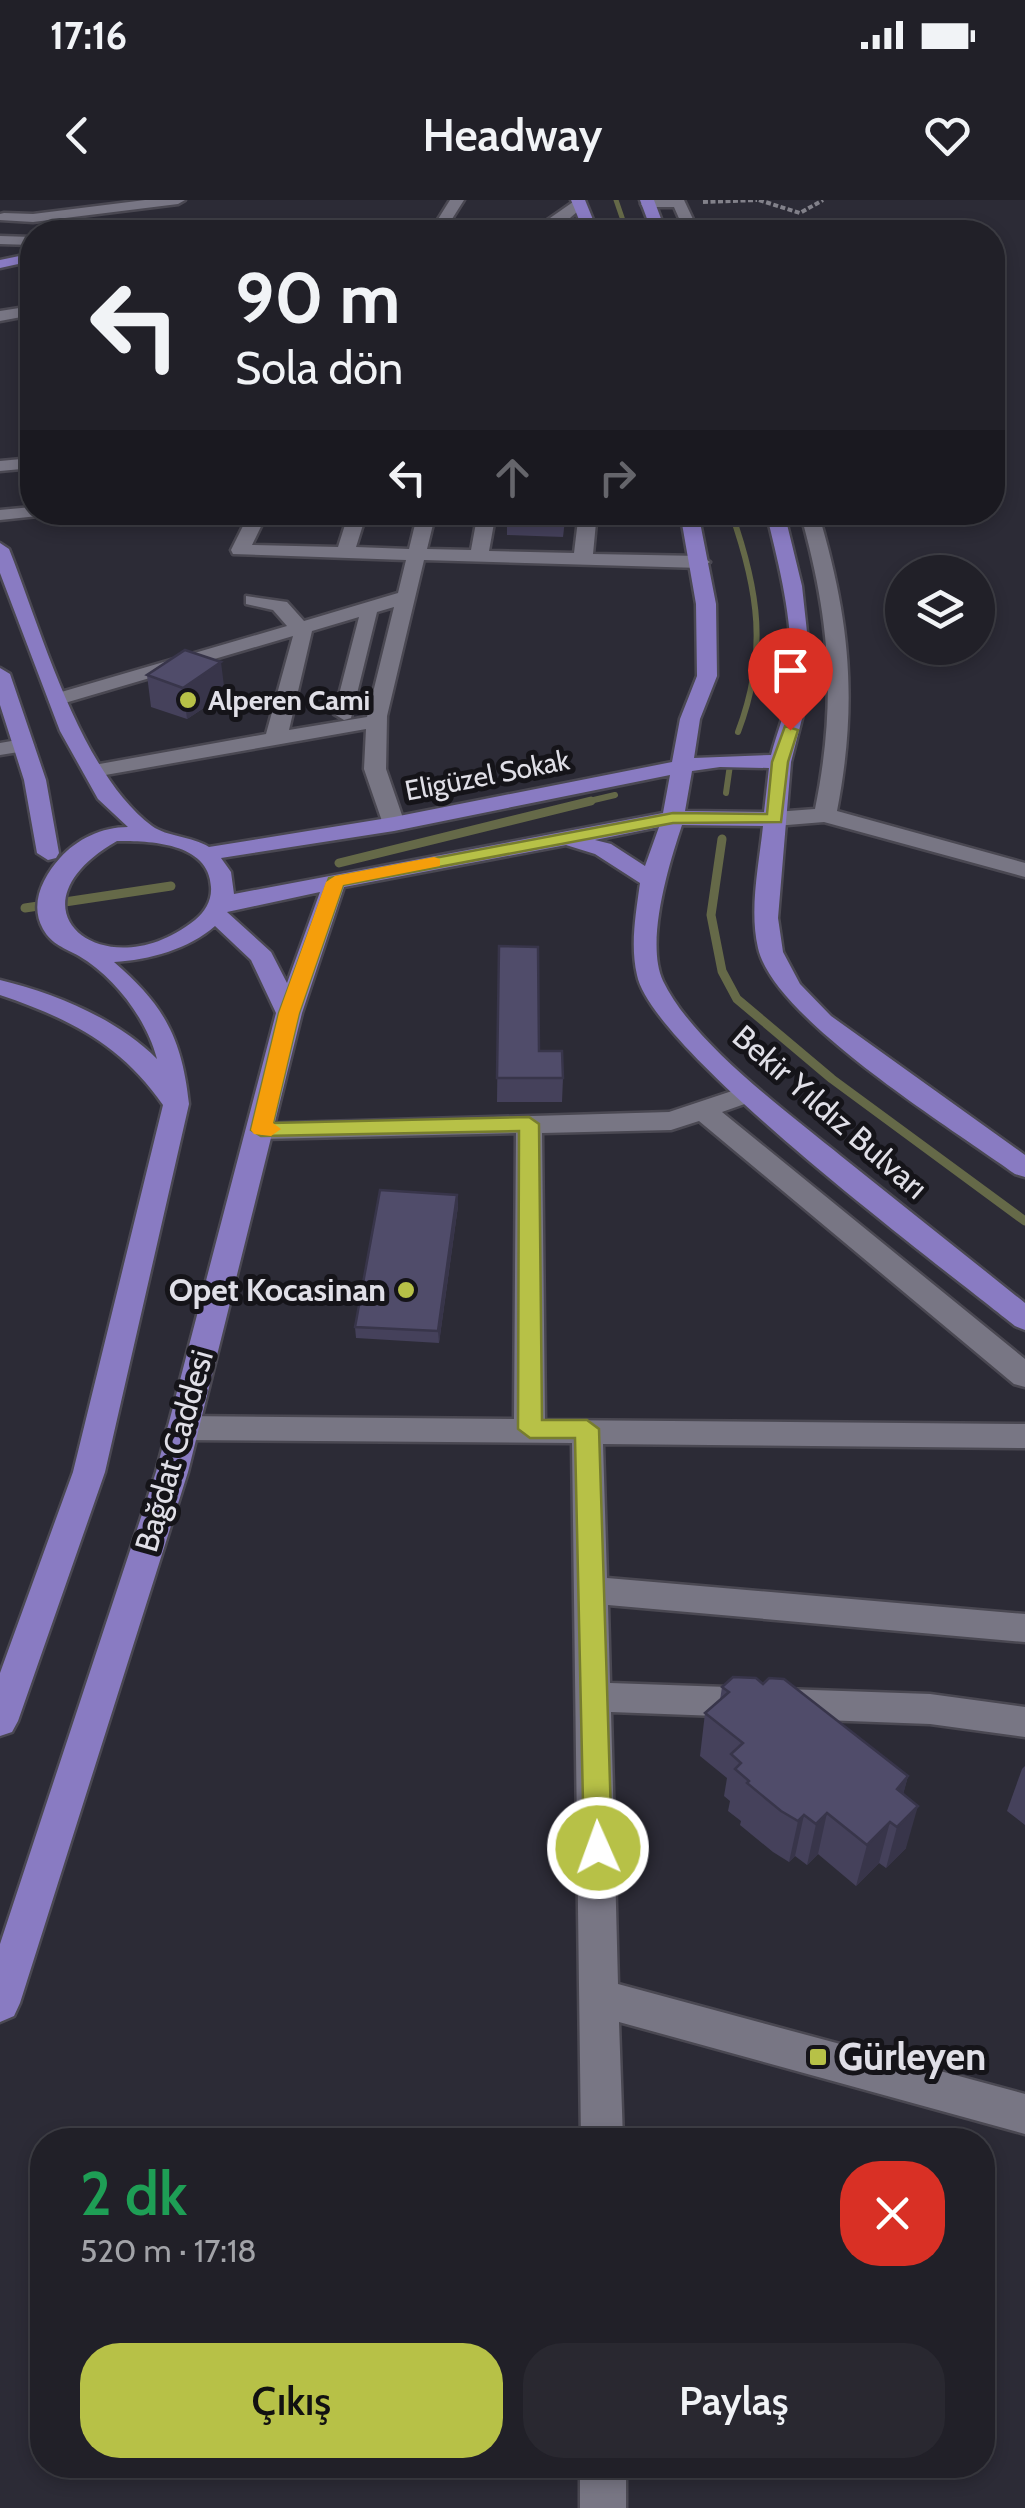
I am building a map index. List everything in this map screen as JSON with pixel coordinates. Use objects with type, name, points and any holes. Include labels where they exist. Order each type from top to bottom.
[{"type":"main road","name":"Bekir Yıldız Bulvarı","points":[[692,525],[706,604],[706,676],[690,719],[673,818],[652,880],[646,931],[649,978],[677,1021],[747,1094],[1025,1319]]},
{"type":"main road","name":"Bekir Yıldız Bulvarı","points":[[778,525],[794,586],[800,660],[798,695],[780,762],[775,819],[767,935],[778,969],[789,987],[842,1038],[1025,1168]]},
{"type":"main road","points":[[0,549],[70,731],[106,794],[148,834]]},
{"type":"main road","points":[[0,674],[35,780],[48,852]]},
{"type":"main road","name":"Eligüzel Sokak","points":[[206,854],[394,824],[682,766],[720,761],[780,762]]},
{"type":"main road","points":[[217,908],[673,818],[775,819]]},
{"type":"main road","points":[[26,868],[48,852],[78,841],[113,834],[148,834],[180,841],[206,854],[221,871],[225,892],[217,908],[194,932],[162,947],[128,955],[92,956],[59,951],[32,940]]},
{"type":"main road","points":[[566,838],[603,849],[652,880]]},
{"type":"main road","name":"Bağdat Caddesi","points":[[0,2003],[183,1428],[289,1013],[335,882]]},
{"type":"main road","points":[[217,908],[262,957],[289,1013]]},
{"type":"main road","points":[[0,1721],[88,1472],[176,1104],[173,1057],[154,1017],[92,956]]},
{"type":"main road","points":[[0,988],[40,1000],[100,1030],[145,1061],[176,1104]]},
{"type":"street","points":[[0,200],[30,207]]},
{"type":"street","points":[[2,218],[45,200]]},
{"type":"street","points":[[2,218],[33,218],[178,200]]},
{"type":"street","points":[[559,220],[578,202]]},
{"type":"street","points":[[648,202],[679,203],[687,220]]},
{"type":"street","points":[[252,525],[240,550],[701,562]]},
{"type":"street","points":[[345,553],[354,525]]},
{"type":"street","points":[[394,824],[375,769],[377,721],[423,525]]},
{"type":"street","points":[[480,556],[485,525]]},
{"type":"street","points":[[582,559],[586,525]]},
{"type":"street","points":[[813,525],[844,670],[841,738],[825,815]]},
{"type":"street","points":[[58,699],[406,597]]},
{"type":"street","points":[[253,600],[280,606],[304,633],[276,738]]},
{"type":"street","points":[[344,714],[369,615],[364,607]]},
{"type":"street","points":[[94,772],[377,721]]},
{"type":"street","points":[[0,749],[24,744]]},
{"type":"street","points":[[775,819],[825,815],[1025,870]]},
{"type":"street","points":[[261,1130],[671,1120],[704,1112],[747,1094]]},
{"type":"street","points":[[704,1112],[1025,1376]]},
{"type":"street","points":[[529,1124],[530,1429]]},
{"type":"street","points":[[183,1428],[1025,1436]]},
{"type":"street","points":[[587,1429],[602,2128]]},
{"type":"street","points":[[591,1590],[1025,1628]]},
{"type":"street","points":[[594,1697],[930,1708],[1025,1722]]},
{"type":"street","points":[[602,1998],[1025,2114]]},
{"type":"street","points":[[603,2478],[603,2508]]},
{"type":"path","points":[[679,203],[758,200],[800,213],[824,200]]},
{"type":"building","points":[[185,650],[221,662],[183,688],[147,675]]},
{"type":"building","points":[[499,946],[538,947],[539,1051],[562,1051],[563,1078],[497,1078]]},
{"type":"building","points":[[380,1190],[457,1195],[438,1331],[355,1327]]},
{"type":"building","points":[[733,1677],[756,1678],[763,1684],[769,1678],[784,1679],[908,1776],[897,1789],[918,1806],[897,1827],[890,1822],[867,1845],[827,1813],[816,1824],[804,1815],[798,1821],[781,1811],[735,1769],[741,1763],[731,1754],[743,1743],[705,1713],[729,1692],[722,1687]]},
{"type":"waterway","points":[[616,200],[623,220]]},
{"type":"waterway","points":[[735,525],[748,569],[756,622],[754,675],[738,732]]},
{"type":"waterway","points":[[726,793],[730,765]]},
{"type":"waterway","points":[[581,803],[615,795]]},
{"type":"waterway","points":[[339,863],[591,801]]},
{"type":"waterway","points":[[722,839],[711,915],[722,971],[737,999],[832,1079],[1025,1221]]},
{"type":"waterway","points":[[25,908],[171,886]]},
{"type":"slow traffic","points":[[271,1129],[261,1130],[289,1013],[335,882],[434,862]]},
{"type":"place","name":"Alperen Cami","points":[[188,700]]},
{"type":"place","name":"Opet Kocasinan","points":[[406,1290]]},
{"type":"place","name":"Gürleyen","points":[[818,2057]]},
{"type":"route","points":[[598,1848],[587,1429],[530,1429],[529,1124],[261,1130],[289,1013],[335,882],[673,818],[775,819],[780,762],[790,730]]}]
